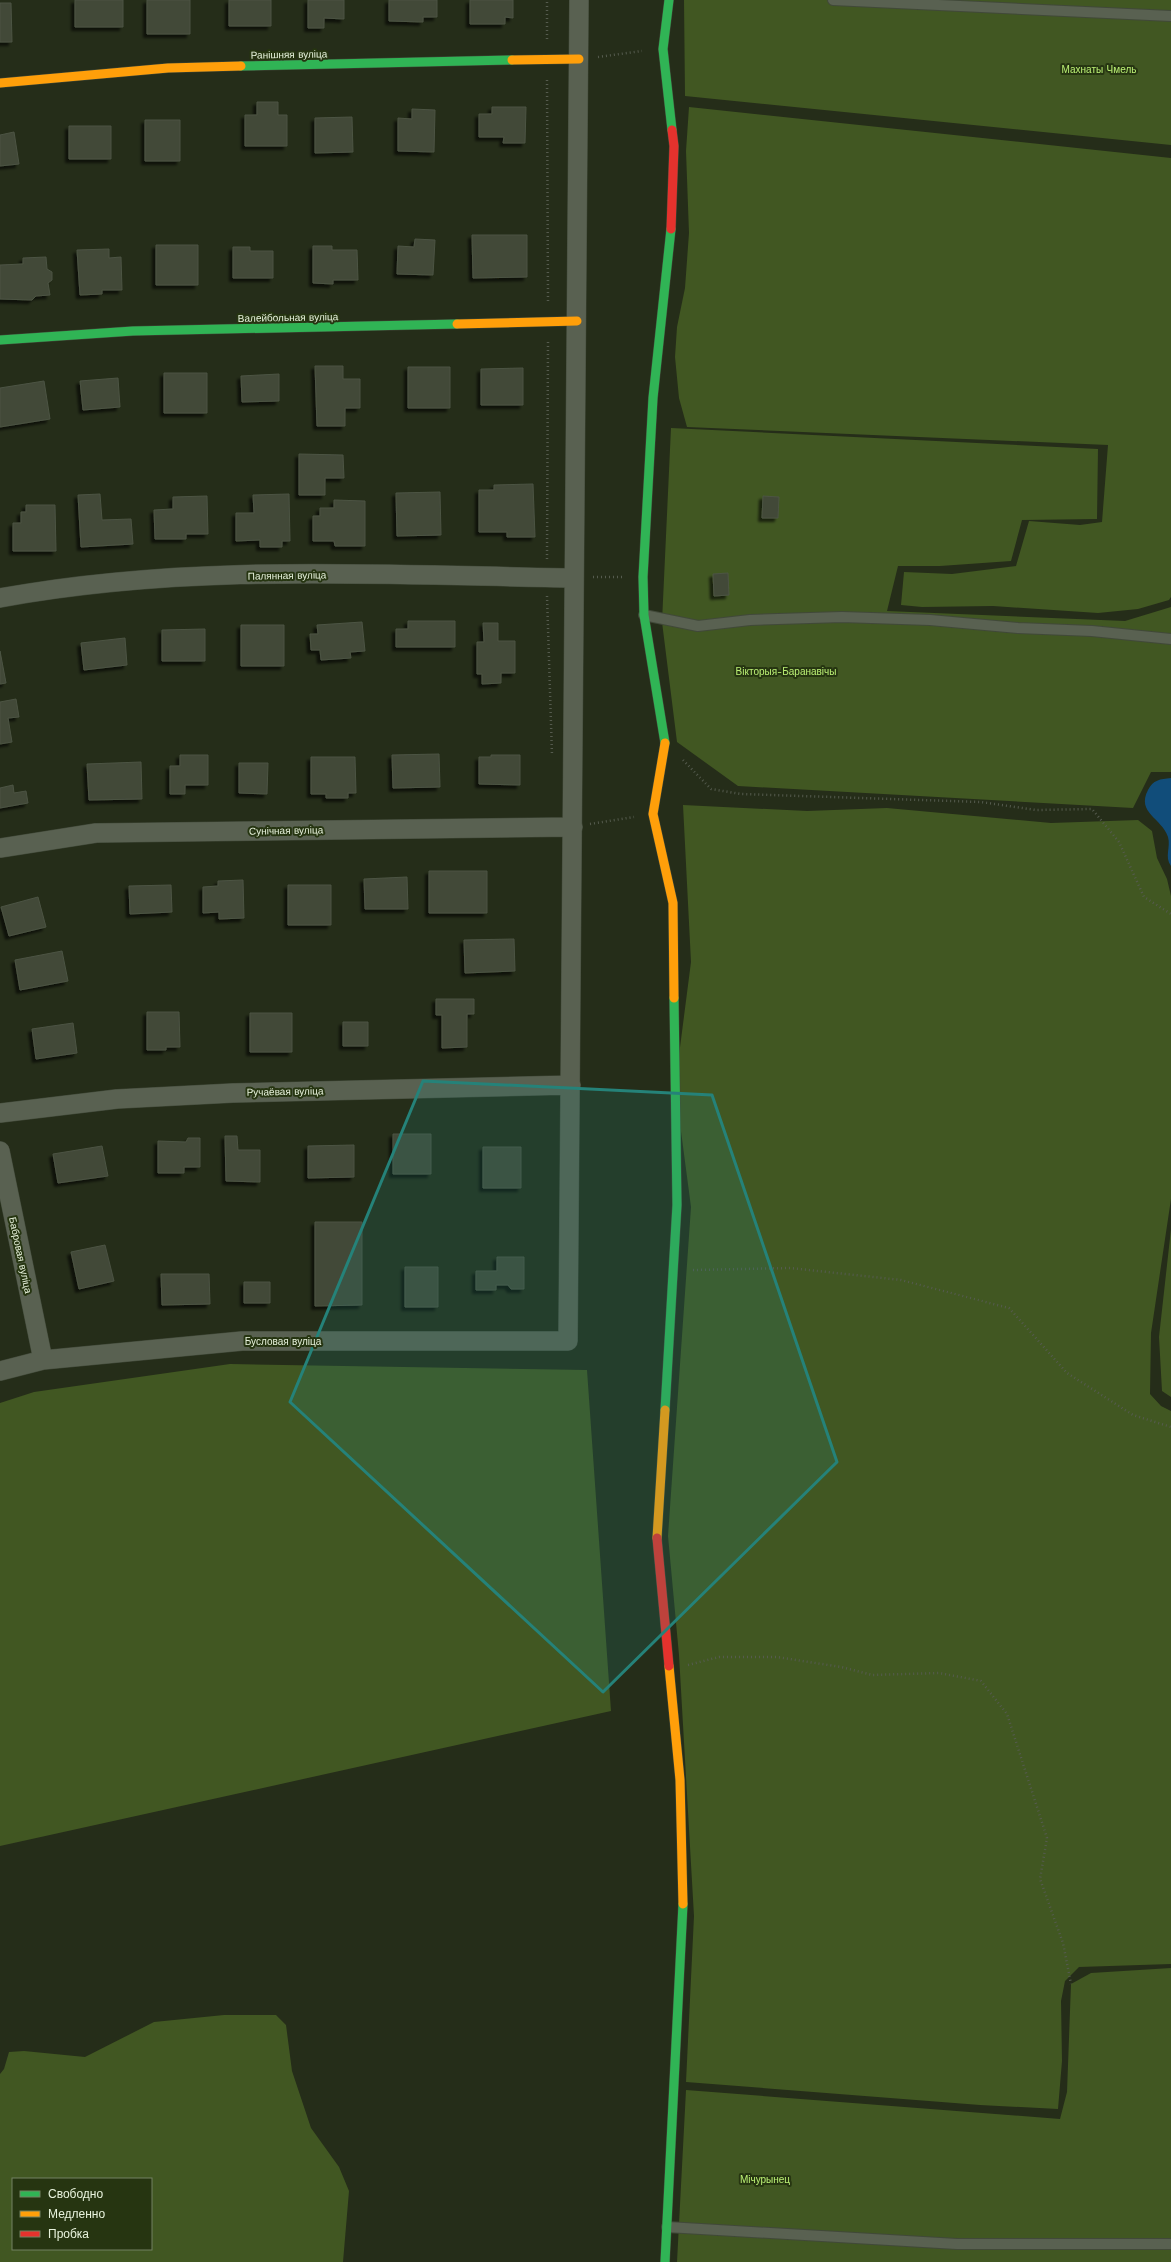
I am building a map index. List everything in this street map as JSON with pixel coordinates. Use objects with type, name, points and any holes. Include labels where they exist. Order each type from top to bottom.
[{"type":"street","points":[[571,1085],[579,0]]},
{"type":"street","points":[[664,2262],[683,1917],[680,1780],[668,1669],[657,1536],[677,1205],[673,903],[653,814],[665,743],[644,615],[643,577],[653,398],[671,228],[674,146],[663,49],[669,0]]},
{"type":"street","name":"Ранішняя вуліца","points":[[0,84],[168,68],[579,59]]},
{"type":"street","name":"Валейбольная вуліца","points":[[0,340],[133,331],[577,321]]},
{"type":"street","name":"Палянная вуліца","points":[[0,598],[53,588],[183,577],[316,574],[574,578]]},
{"type":"street","name":"Сунічная вуліца","points":[[0,848],[96,833],[573,827]]},
{"type":"street","name":"Ручаёвая вуліца","points":[[0,1114],[117,1098],[233,1092],[571,1085]]},
{"type":"street","name":"Бусловая вуліца","points":[[0,1371],[43,1360],[242,1341],[568,1341],[571,1085]]},
{"type":"street","name":"Бабровая вуліца","points":[[0,1151],[43,1360]]},
{"type":"lane","points":[[833,0],[1171,16]]},
{"type":"lane","points":[[644,615],[698,626],[750,620],[842,617],[930,620],[1018,628],[1092,631],[1171,639]]},
{"type":"lane","points":[[667,2227],[957,2244],[1171,2244]]},
{"type":"path","points":[[547,0],[547,577],[552,757]]},
{"type":"path","points":[[579,59],[663,49]]},
{"type":"path","points":[[574,578],[643,577]]},
{"type":"path","points":[[665,743],[711,789],[741,794],[981,802],[1036,810],[1092,809],[1119,842],[1144,897],[1171,914]]},
{"type":"path","points":[[573,827],[653,814]]},
{"type":"path","points":[[673,1271],[790,1268],[901,1280],[1009,1308],[1067,1373],[1133,1415],[1171,1427]]},
{"type":"path","points":[[668,1669],[719,1658],[777,1658],[841,1667],[872,1675],[938,1673],[981,1681],[1007,1714],[1047,1838],[1040,1879],[1063,1943],[1071,1984]]},
{"type":"highlighted area","points":[[423,1081],[712,1095],[837,1462],[603,1692],[290,1402]]},
{"type":"green space","name":"Махнаты Чмель","points":[[684,0],[1171,0],[1171,145],[685,96]]},
{"type":"green space","points":[[689,107],[1171,158],[1171,597],[1169,600],[1138,609],[1098,613],[993,606],[922,607],[901,605],[904,572],[952,574],[1016,566],[1029,521],[1080,525],[1102,522],[1108,445],[687,427],[679,398],[675,357],[677,327],[685,288],[689,233],[686,151]]},
{"type":"green space","name":"Вікторыя-Баранавічы","points":[[671,428],[1098,449],[1097,519],[1022,520],[1011,561],[940,566],[898,566],[887,611],[1125,621],[1171,607],[1171,772],[1151,772],[1133,808],[738,786],[677,742],[662,622]]},
{"type":"green space","points":[[683,805],[807,811],[887,808],[1051,823],[1138,820],[1152,831],[1157,858],[1167,879],[1171,896],[1171,1199],[1151,1333],[1150,1394],[1161,1406],[1171,1411],[1171,1964],[1079,1967],[1065,1981],[1061,2001],[1062,2061],[1058,2109],[980,2105],[686,2082],[694,1916],[679,1655],[668,1536],[691,1207],[675,1086],[691,962]]},
{"type":"green space","points":[[1171,1229],[1171,1397],[1162,1391],[1159,1337]]},
{"type":"green space","points":[[230,1364],[587,1370],[611,1711],[0,1846],[0,1403],[34,1392]]},
{"type":"green space","name":"Мічурынец","points":[[1171,1968],[1171,2262],[677,2262],[686,2090],[1060,2119],[1067,2092],[1071,1984],[1091,1973]]},
{"type":"green space","points":[[224,2015],[276,2015],[286,2025],[292,2071],[311,2128],[339,2167],[349,2191],[343,2262],[0,2262],[0,2074],[4,2069],[9,2052],[24,2051],[85,2057],[154,2022]]},
{"type":"water","points":[[1171,778],[1171,866],[1168,859],[1168,837],[1165,830],[1147,810],[1145,798],[1152,784],[1160,780]]},
{"type":"building","points":[[75,0],[123,0],[123,27],[75,27]]},
{"type":"building","points":[[147,0],[190,0],[190,34],[147,34]]},
{"type":"building","points":[[229,0],[271,0],[271,26],[229,26]]},
{"type":"building","points":[[308,0],[344,0],[344,19],[324,18],[324,28],[308,28]]},
{"type":"building","points":[[389,0],[437,0],[437,17],[423,17],[423,22],[389,21]]},
{"type":"building","points":[[470,0],[513,0],[513,18],[505,17],[505,24],[470,24]]},
{"type":"building","points":[[0,3],[11,3],[12,42],[0,42]]},
{"type":"building","points":[[257,102],[278,102],[278,115],[287,115],[287,146],[245,146],[245,115],[257,115]]},
{"type":"building","points":[[492,107],[526,107],[525,143],[503,143],[504,137],[479,137],[479,114],[492,114]]},
{"type":"building","points":[[412,109],[435,110],[434,152],[398,151],[398,118],[412,119]]},
{"type":"building","points":[[352,117],[353,152],[315,153],[315,118]]},
{"type":"building","points":[[145,120],[180,120],[180,161],[145,161]]},
{"type":"building","points":[[69,126],[111,126],[111,159],[69,159]]},
{"type":"building","points":[[14,132],[19,164],[0,166],[0,135]]},
{"type":"building","points":[[472,235],[527,235],[527,277],[473,278]]},
{"type":"building","points":[[415,239],[435,240],[433,275],[397,274],[398,246],[414,247]]},
{"type":"building","points":[[156,245],[198,245],[198,285],[156,285]]},
{"type":"building","points":[[313,246],[332,246],[332,250],[357,250],[358,280],[333,280],[333,284],[313,283]]},
{"type":"building","points":[[233,247],[250,247],[250,251],[273,251],[273,278],[233,278]]},
{"type":"building","points":[[109,249],[109,258],[121,257],[122,290],[102,290],[102,294],[80,295],[77,250]]},
{"type":"building","points":[[46,257],[47,269],[52,272],[52,280],[48,283],[50,295],[36,296],[32,300],[0,299],[0,265],[23,264],[23,258]]},
{"type":"building","points":[[315,366],[343,366],[343,379],[360,379],[360,408],[345,408],[345,426],[317,426]]},
{"type":"building","points":[[408,367],[450,367],[450,408],[408,408]]},
{"type":"building","points":[[523,368],[523,405],[481,405],[481,369]]},
{"type":"building","points":[[164,373],[207,373],[207,413],[164,413]]},
{"type":"building","points":[[279,374],[279,401],[242,402],[241,376]]},
{"type":"building","points":[[118,378],[120,407],[83,410],[80,381]]},
{"type":"building","points":[[44,381],[50,419],[0,427],[0,388]]},
{"type":"building","points":[[299,454],[343,455],[344,478],[325,478],[325,495],[299,495]]},
{"type":"building","points":[[533,484],[535,537],[507,537],[507,532],[479,532],[479,490],[494,490],[494,485]]},
{"type":"building","points":[[440,492],[441,535],[397,536],[396,493]]},
{"type":"building","points":[[100,494],[102,520],[131,519],[133,544],[81,547],[78,495]]},
{"type":"building","points":[[289,494],[290,541],[282,541],[282,547],[260,547],[260,540],[236,541],[236,513],[254,513],[253,495]]},
{"type":"building","points":[[207,496],[208,534],[186,534],[186,539],[155,539],[154,510],[173,509],[173,497]]},
{"type":"building","points":[[763,496],[779,497],[778,518],[762,518]]},
{"type":"building","points":[[334,500],[365,501],[365,546],[335,546],[334,541],[313,541],[313,516],[320,516],[320,508],[334,508]]},
{"type":"building","points":[[26,505],[55,505],[56,551],[13,551],[13,523],[21,523],[21,512],[26,512]]},
{"type":"building","points":[[728,573],[729,595],[714,596],[713,574]]},
{"type":"building","points":[[408,621],[455,621],[455,647],[396,647],[396,629],[408,629]]},
{"type":"building","points":[[362,622],[365,651],[350,652],[351,658],[321,660],[320,650],[311,650],[310,634],[318,634],[317,625]]},
{"type":"building","points":[[483,623],[498,623],[498,641],[515,641],[515,673],[501,673],[501,683],[482,684],[482,674],[477,674],[477,642],[484,642]]},
{"type":"building","points":[[241,625],[284,625],[284,666],[241,666]]},
{"type":"building","points":[[205,629],[205,661],[162,661],[162,630]]},
{"type":"building","points":[[125,638],[127,665],[84,670],[81,643]]},
{"type":"building","points":[[0,651],[6,683],[0,684]]},
{"type":"building","points":[[16,699],[19,717],[8,718],[12,742],[0,744],[0,702]]},
{"type":"building","points":[[439,754],[440,787],[393,788],[392,755]]},
{"type":"building","points":[[180,755],[208,755],[208,785],[185,785],[185,794],[170,794],[170,766],[180,766]]},
{"type":"building","points":[[491,755],[520,755],[520,785],[479,784],[479,757],[491,757]]},
{"type":"building","points":[[311,757],[355,757],[356,793],[348,793],[348,798],[326,798],[326,794],[311,794]]},
{"type":"building","points":[[141,762],[142,799],[89,800],[87,764]]},
{"type":"building","points":[[239,763],[268,763],[267,794],[239,793]]},
{"type":"building","points":[[13,785],[14,793],[26,791],[28,803],[0,808],[0,788]]},
{"type":"building","points":[[429,871],[487,871],[487,913],[429,913]]},
{"type":"building","points":[[407,877],[408,909],[365,909],[364,879]]},
{"type":"building","points":[[243,880],[244,918],[219,919],[219,912],[203,913],[203,887],[218,886],[218,881]]},
{"type":"building","points":[[171,885],[172,912],[130,914],[129,886]]},
{"type":"building","points":[[288,885],[331,885],[331,925],[288,925]]},
{"type":"building","points":[[38,897],[46,927],[9,936],[1,907]]},
{"type":"building","points":[[514,939],[515,971],[465,973],[464,940]]},
{"type":"building","points":[[62,951],[68,981],[20,990],[15,960]]},
{"type":"building","points":[[436,999],[474,999],[474,1014],[467,1014],[467,1047],[442,1048],[442,1015],[436,1015]]},
{"type":"building","points":[[147,1012],[179,1012],[180,1047],[166,1047],[166,1050],[147,1050]]},
{"type":"building","points":[[250,1013],[292,1013],[292,1052],[250,1052]]},
{"type":"building","points":[[343,1022],[368,1022],[368,1046],[343,1046]]},
{"type":"building","points":[[73,1023],[77,1053],[36,1059],[32,1029]]},
{"type":"building","points":[[393,1134],[431,1134],[431,1174],[393,1174]]},
{"type":"building","points":[[225,1136],[237,1136],[238,1150],[260,1150],[260,1182],[226,1181]]},
{"type":"building","points":[[188,1138],[200,1138],[200,1167],[184,1167],[184,1173],[158,1173],[158,1141],[186,1142]]},
{"type":"building","points":[[354,1145],[354,1177],[308,1178],[308,1146]]},
{"type":"building","points":[[102,1146],[108,1176],[58,1183],[53,1154]]},
{"type":"building","points":[[483,1147],[521,1147],[521,1188],[483,1188]]},
{"type":"building","points":[[315,1222],[362,1222],[362,1305],[315,1306]]},
{"type":"building","points":[[105,1245],[114,1281],[79,1289],[71,1252]]},
{"type":"building","points":[[497,1257],[524,1257],[524,1289],[511,1289],[508,1285],[496,1285],[496,1290],[476,1290],[476,1271],[497,1271]]},
{"type":"building","points":[[405,1267],[438,1267],[438,1307],[405,1307]]},
{"type":"building","points":[[161,1274],[209,1274],[210,1304],[162,1305]]},
{"type":"building","points":[[244,1282],[270,1282],[270,1303],[244,1303]]},
{"type":"traffic: fast","points":[[669,0],[663,49],[672,130]]},
{"type":"traffic: fast","points":[[241,66],[512,60]]},
{"type":"traffic: fast","points":[[665,743],[644,615],[643,577],[653,398],[671,229]]},
{"type":"traffic: fast","points":[[0,340],[133,331],[457,324]]},
{"type":"traffic: fast","points":[[665,1410],[677,1205],[674,998]]},
{"type":"traffic: fast","points":[[665,2262],[683,1904]]},
{"type":"traffic: slow","points":[[512,60],[579,59]]},
{"type":"traffic: slow","points":[[0,83],[168,68],[241,66]]},
{"type":"traffic: slow","points":[[457,324],[577,321]]},
{"type":"traffic: slow","points":[[665,743],[653,814],[673,903],[674,998]]},
{"type":"traffic: slow","points":[[657,1538],[665,1410]]},
{"type":"traffic: slow","points":[[669,1666],[680,1780],[683,1904]]},
{"type":"traffic: jam","points":[[671,229],[674,146],[672,130]]},
{"type":"traffic: jam","points":[[657,1538],[669,1666]]}]
